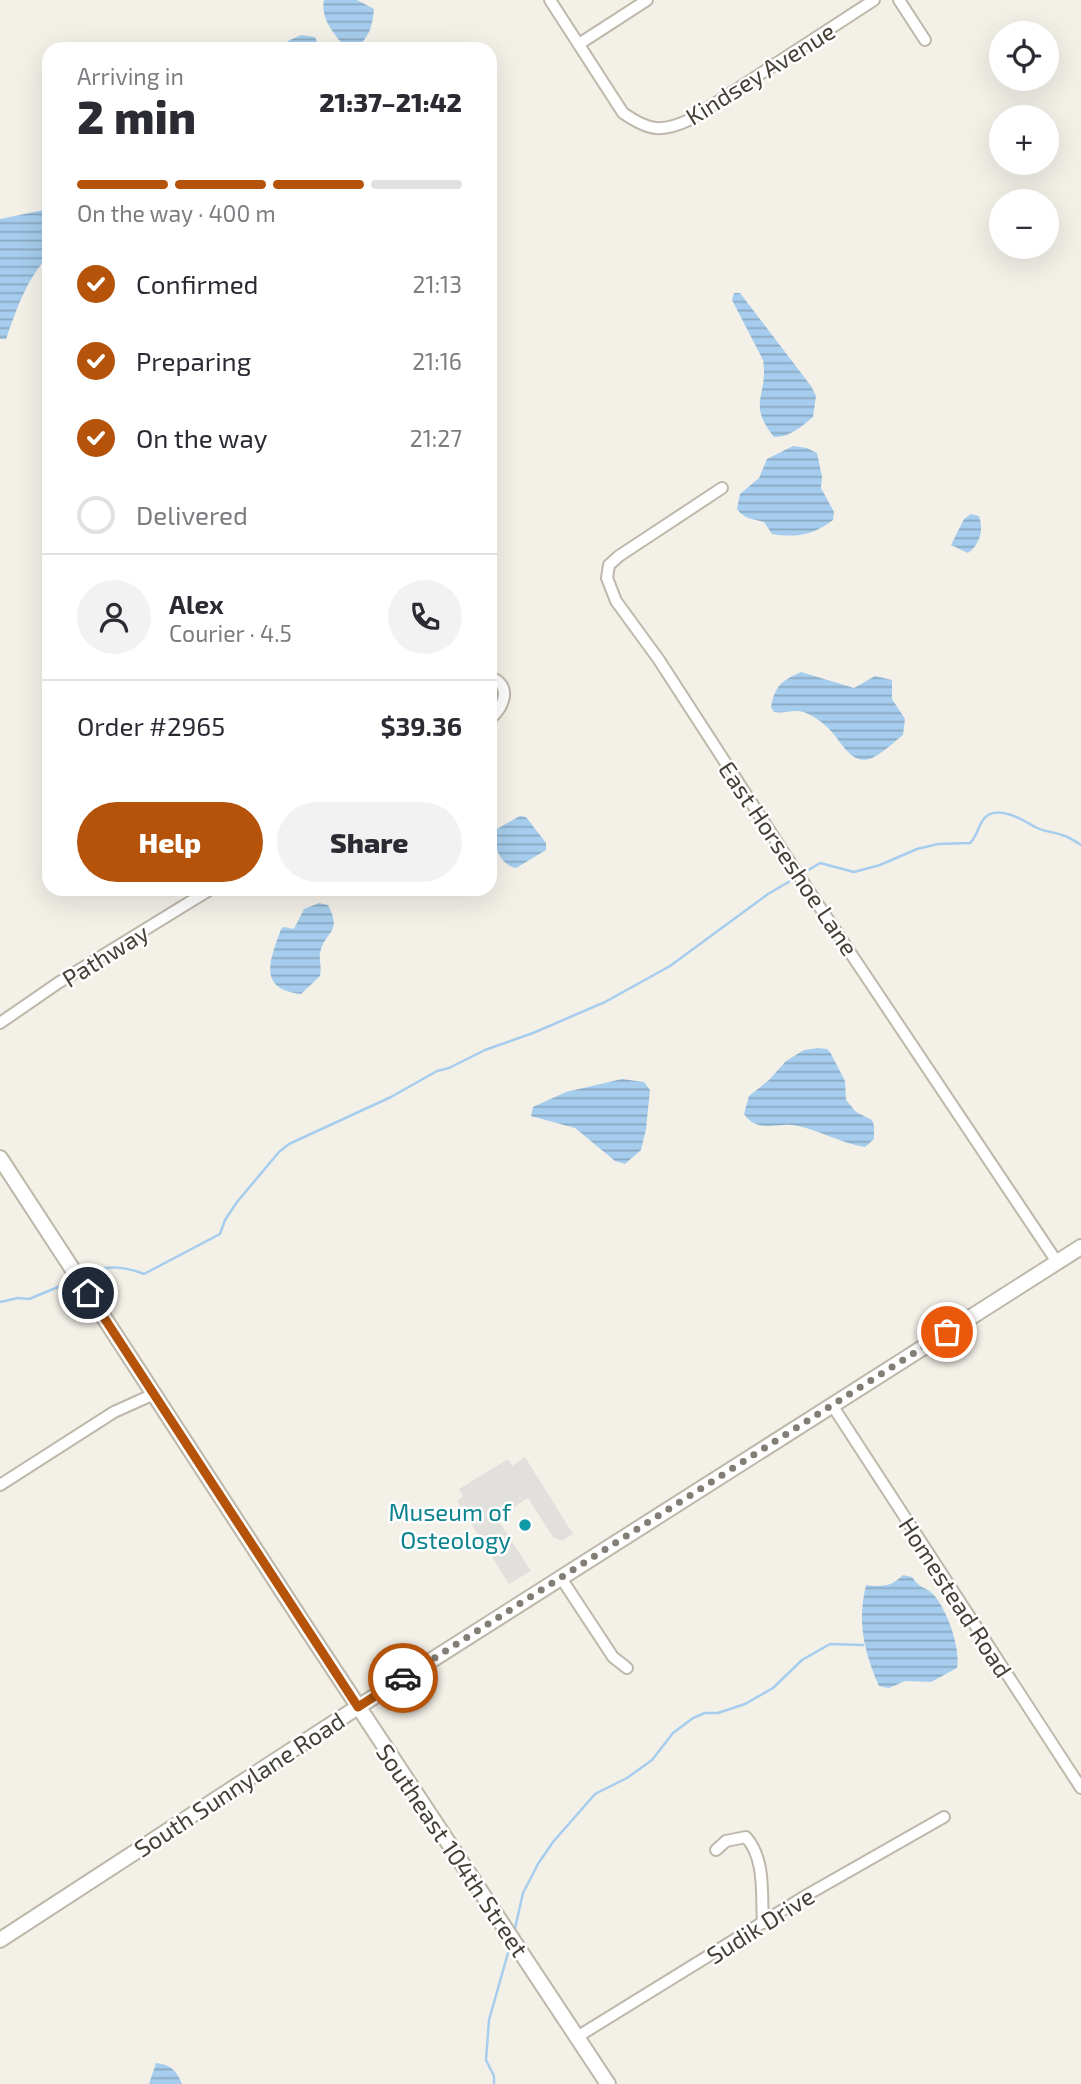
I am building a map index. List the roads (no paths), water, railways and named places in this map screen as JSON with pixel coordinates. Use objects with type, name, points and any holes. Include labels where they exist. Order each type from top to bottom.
[{"type":"street","name":"Kindsey Avenue","points":[[550,0],[623,113],[638,123],[657,129],[673,128],[691,119],[874,0]]},
{"type":"street","points":[[579,44],[647,0]]},
{"type":"street","points":[[899,0],[925,40]]},
{"type":"street","name":"East Horseshoe Lane","points":[[722,488],[609,565],[607,578],[611,592],[659,660],[795,870],[1057,1262]]},
{"type":"street","points":[[497,680],[505,697],[497,713]]},
{"type":"street","name":"Pathway","points":[[0,1023],[58,983],[200,896]]},
{"type":"street","name":"Southeast 104th Street","points":[[0,1158],[608,2084]]},
{"type":"street","name":"South Sunnylane Road","points":[[0,1940],[358,1707],[1081,1247]]},
{"type":"street","points":[[0,1485],[114,1412],[154,1394]]},
{"type":"street","name":"Homestead Road","points":[[832,1405],[1081,1788]]},
{"type":"street","points":[[561,1578],[613,1657],[627,1668]]},
{"type":"street","name":"Sudik Drive","points":[[577,2037],[807,1895],[944,1817]]},
{"type":"street","points":[[716,1850],[726,1841],[746,1837],[753,1845],[759,1859],[763,1923]]},
{"type":"water","points":[[324,0],[357,0],[374,9],[364,40],[341,42],[332,31],[323,7]]},
{"type":"water","points":[[301,35],[315,37],[317,42],[288,42]]},
{"type":"water","points":[[42,210],[42,263],[28,284],[6,339],[0,339],[0,219]]},
{"type":"water","points":[[734,293],[740,293],[816,396],[813,417],[785,436],[774,437],[761,415],[763,360],[732,300]]},
{"type":"water","points":[[793,446],[817,453],[822,477],[821,488],[834,512],[833,520],[804,534],[772,534],[764,522],[746,517],[737,509],[740,494],[759,478],[767,459]]},
{"type":"water","points":[[971,514],[979,516],[981,531],[978,541],[968,553],[951,545],[964,519]]},
{"type":"water","points":[[801,672],[854,688],[875,676],[892,680],[892,699],[905,719],[903,735],[876,756],[865,760],[858,759],[847,751],[827,727],[812,716],[798,711],[774,712],[771,707],[777,689],[788,678]]},
{"type":"water","points":[[520,816],[526,817],[546,843],[546,850],[516,868],[510,866],[497,849],[497,829]]},
{"type":"water","points":[[319,903],[328,905],[334,922],[320,953],[320,976],[301,994],[287,991],[272,979],[270,971],[281,929],[294,929],[304,909]]},
{"type":"water","points":[[818,1048],[830,1052],[845,1081],[846,1100],[856,1112],[872,1120],[874,1139],[865,1147],[793,1125],[757,1124],[744,1114],[749,1096],[769,1080],[786,1061],[804,1050]]},
{"type":"water","points":[[622,1079],[644,1082],[650,1090],[641,1150],[625,1164],[615,1161],[575,1128],[531,1116],[533,1107],[566,1092]]},
{"type":"water","points":[[903,1575],[912,1577],[938,1601],[952,1630],[958,1660],[957,1668],[931,1682],[905,1681],[889,1688],[879,1686],[869,1661],[863,1637],[863,1599],[866,1585],[886,1585]]},
{"type":"water","points":[[156,2063],[172,2069],[182,2084],[149,2084]]},
{"type":"waterway","points":[[802,874],[820,863],[854,872],[880,865],[917,849],[938,844],[970,843],[980,824],[988,815],[994,813],[1012,815],[1081,845]]},
{"type":"waterway","points":[[89,1271],[117,1268],[144,1274],[220,1234],[225,1220],[237,1202],[279,1152],[289,1144],[391,1097],[437,1071],[605,1002],[670,966],[768,894],[797,877]]},
{"type":"waterway","points":[[0,1302],[18,1298],[29,1299],[68,1283]]},
{"type":"waterway","points":[[514,1933],[523,1893],[538,1864],[553,1842],[595,1794],[627,1778],[652,1760],[673,1733],[693,1718],[745,1704],[773,1688],[802,1660],[830,1644],[863,1645]]},
{"type":"waterway","points":[[494,2084],[494,2076],[486,2060],[489,2020],[510,1946]]},
{"type":"place","name":"Museum of Osteology","points":[[525,1525]]}]
